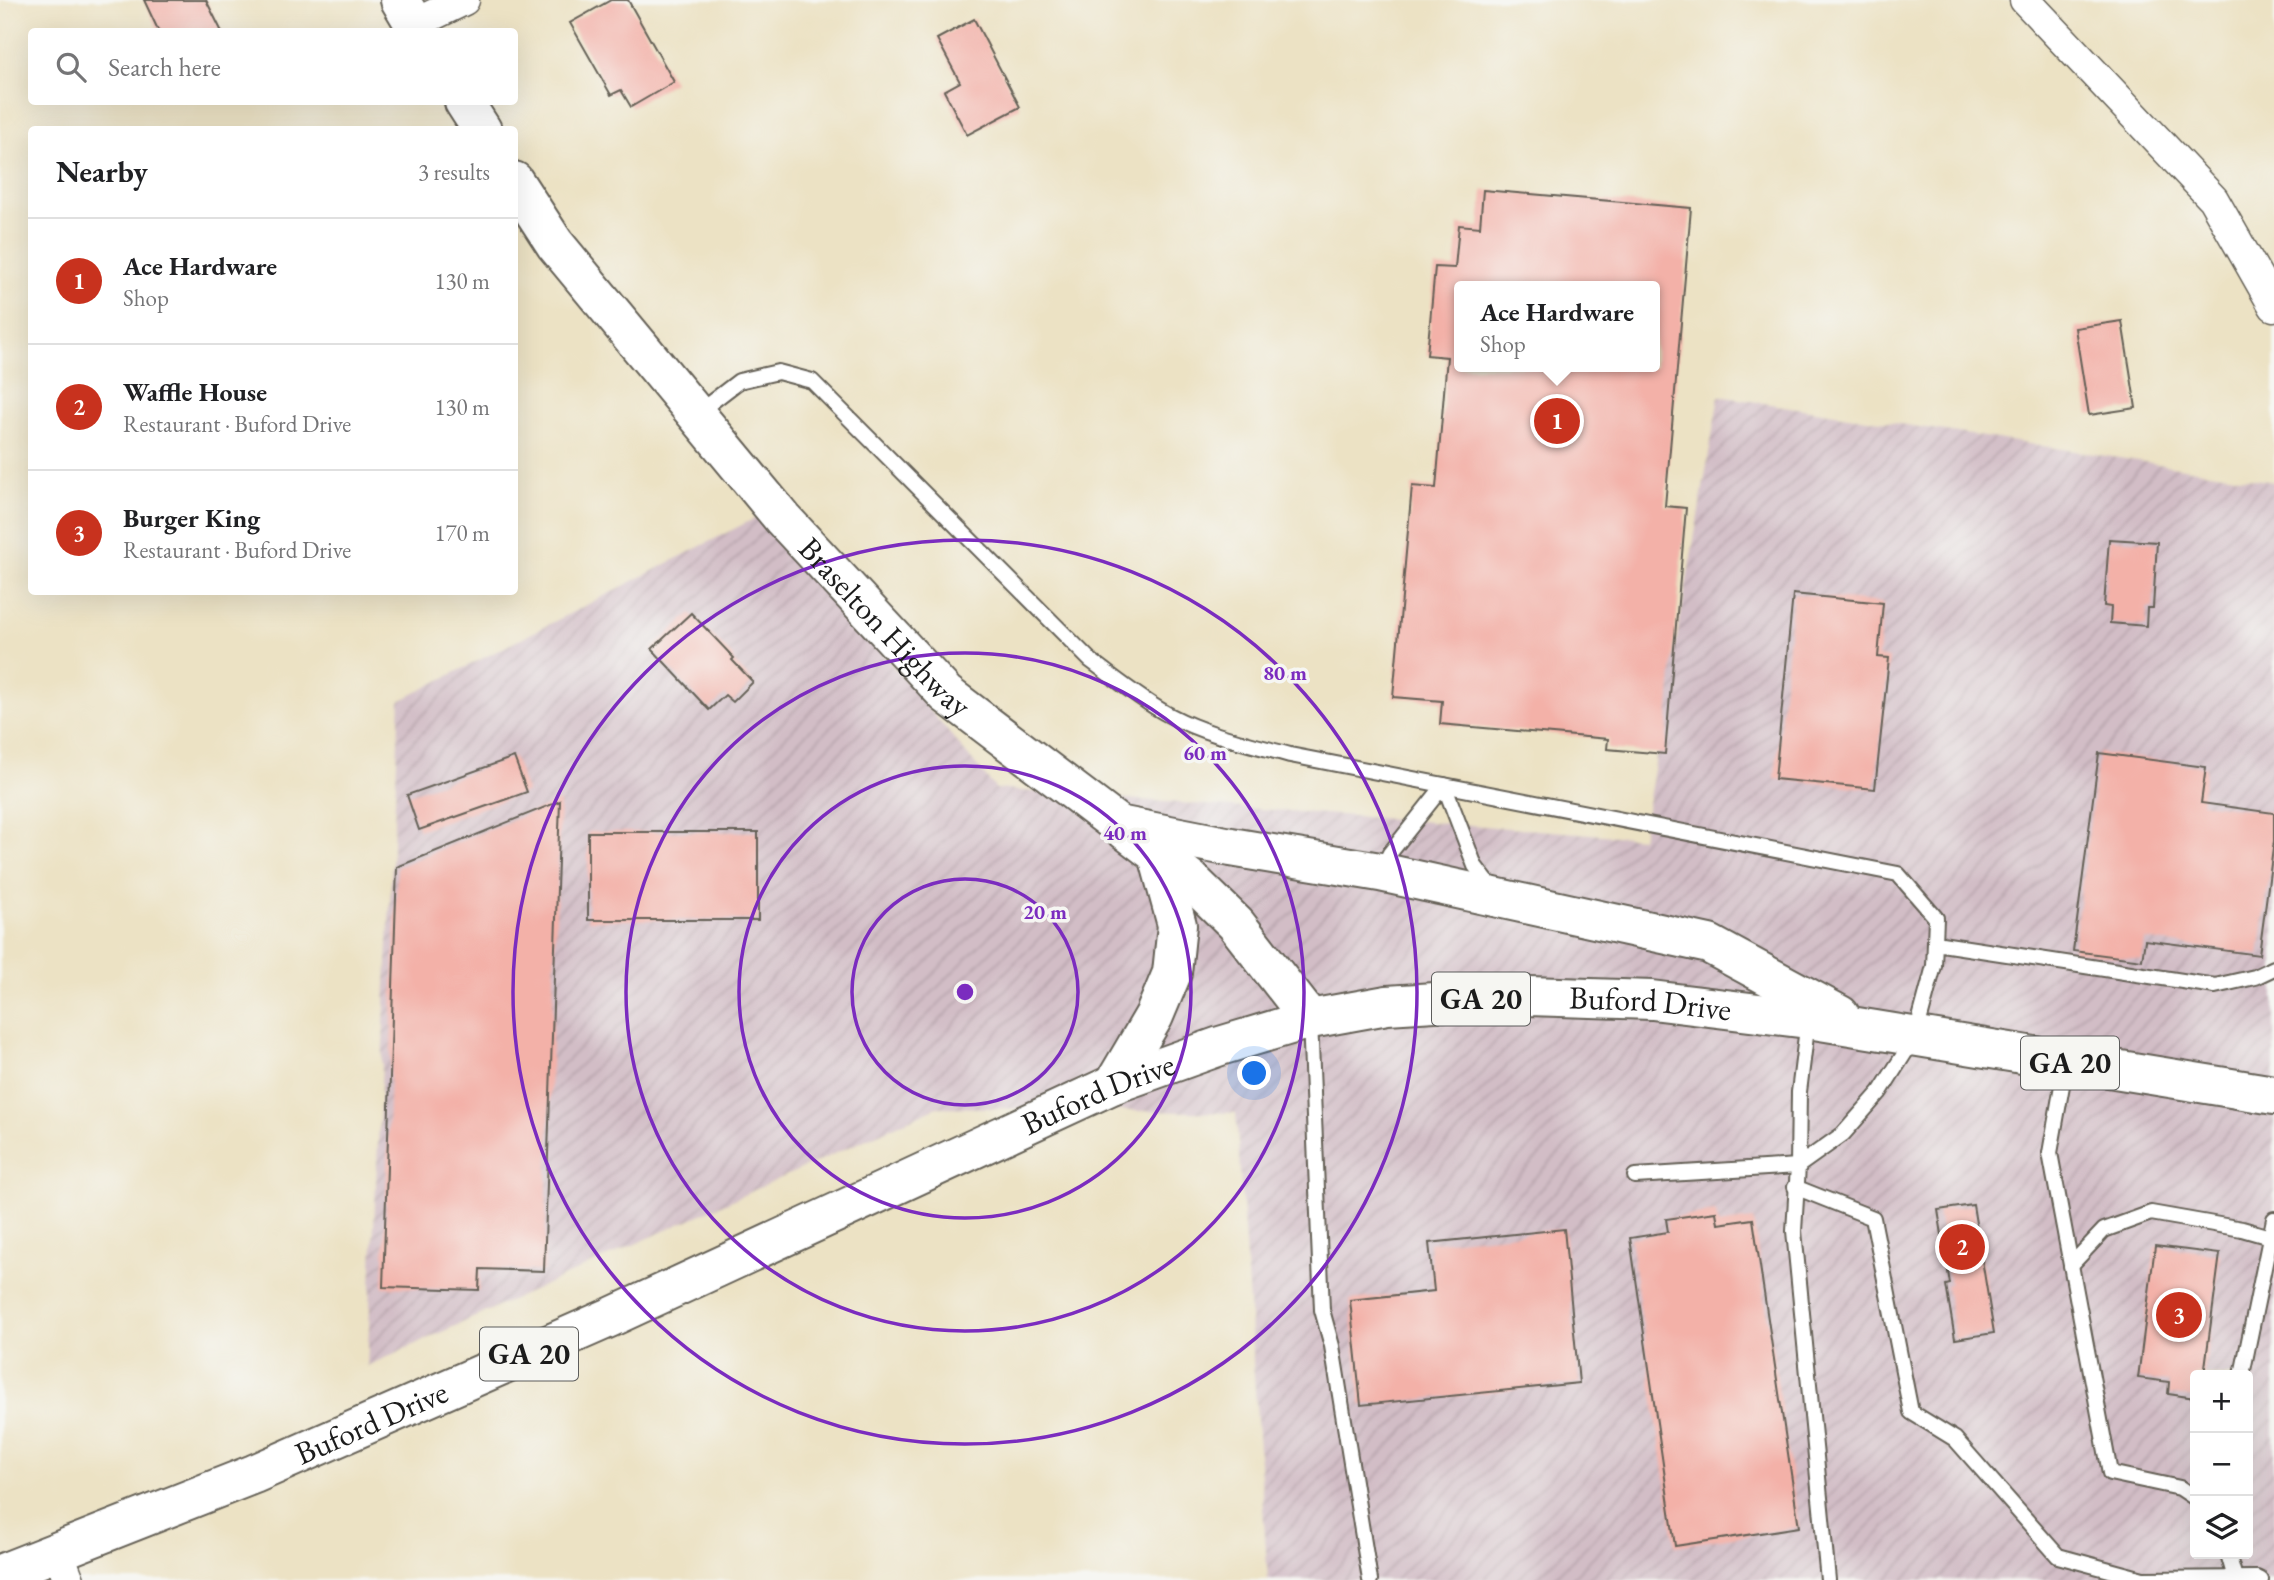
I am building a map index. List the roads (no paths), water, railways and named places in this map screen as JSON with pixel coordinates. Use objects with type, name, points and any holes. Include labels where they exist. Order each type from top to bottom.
[{"type":"main road","points":[[466,105],[479,126]]},
{"type":"main road","name":"Braselton Highway","points":[[518,187],[555,244],[783,519],[946,694],[1191,880],[1236,924],[1310,1019]]},
{"type":"main road","points":[[1118,825],[1380,873],[1709,944],[1866,1029]]},
{"type":"main road","points":[[1114,1084],[1154,1016],[1172,973],[1177,925],[1158,855]]},
{"type":"main road","name":"Buford Drive","points":[[13,1574],[63,1566],[254,1474],[610,1318],[1114,1084],[1220,1046],[1310,1019],[1387,1005],[1529,996],[1652,1000],[1808,1019],[2274,1095]]},
{"type":"street","points":[[411,19],[464,0]]},
{"type":"street","points":[[2025,0],[2213,199],[2274,306]]},
{"type":"lane","points":[[696,414],[739,381],[778,372],[812,381],[1090,660],[1172,716],[1228,738],[1290,755],[1898,874],[1936,918],[1934,965],[1914,1037],[1880,1092],[1843,1134],[1798,1166],[1635,1176]]},
{"type":"lane","points":[[1380,873],[1390,853],[1444,785]]},
{"type":"lane","points":[[1444,785],[1475,866],[1502,901]]},
{"type":"lane","points":[[1935,943],[2215,986],[2255,977],[2274,968]]},
{"type":"lane","points":[[1310,1019],[1322,1310],[1332,1346],[1370,1580]]},
{"type":"lane","points":[[1808,1019],[1799,1092],[1794,1231],[1828,1580]]},
{"type":"lane","points":[[2066,1062],[2050,1153],[2110,1473],[2180,1488],[2192,1496]]},
{"type":"lane","points":[[1795,1187],[1873,1217],[1911,1412],[1955,1439],[2058,1556],[2143,1579],[2261,1580]]},
{"type":"lane","points":[[2071,1265],[2104,1230],[2151,1213],[2242,1229],[2270,1237]]},
{"type":"lane","points":[[2243,1370],[2274,1219]]},
{"type":"lane","points":[[2229,1559],[2235,1578]]},
{"type":"place","name":"Ace Hardware","points":[[1557,421]]},
{"type":"place","name":"Waffle House","points":[[1962,1247]]},
{"type":"place","name":"Burger King","points":[[2179,1315]]}]
